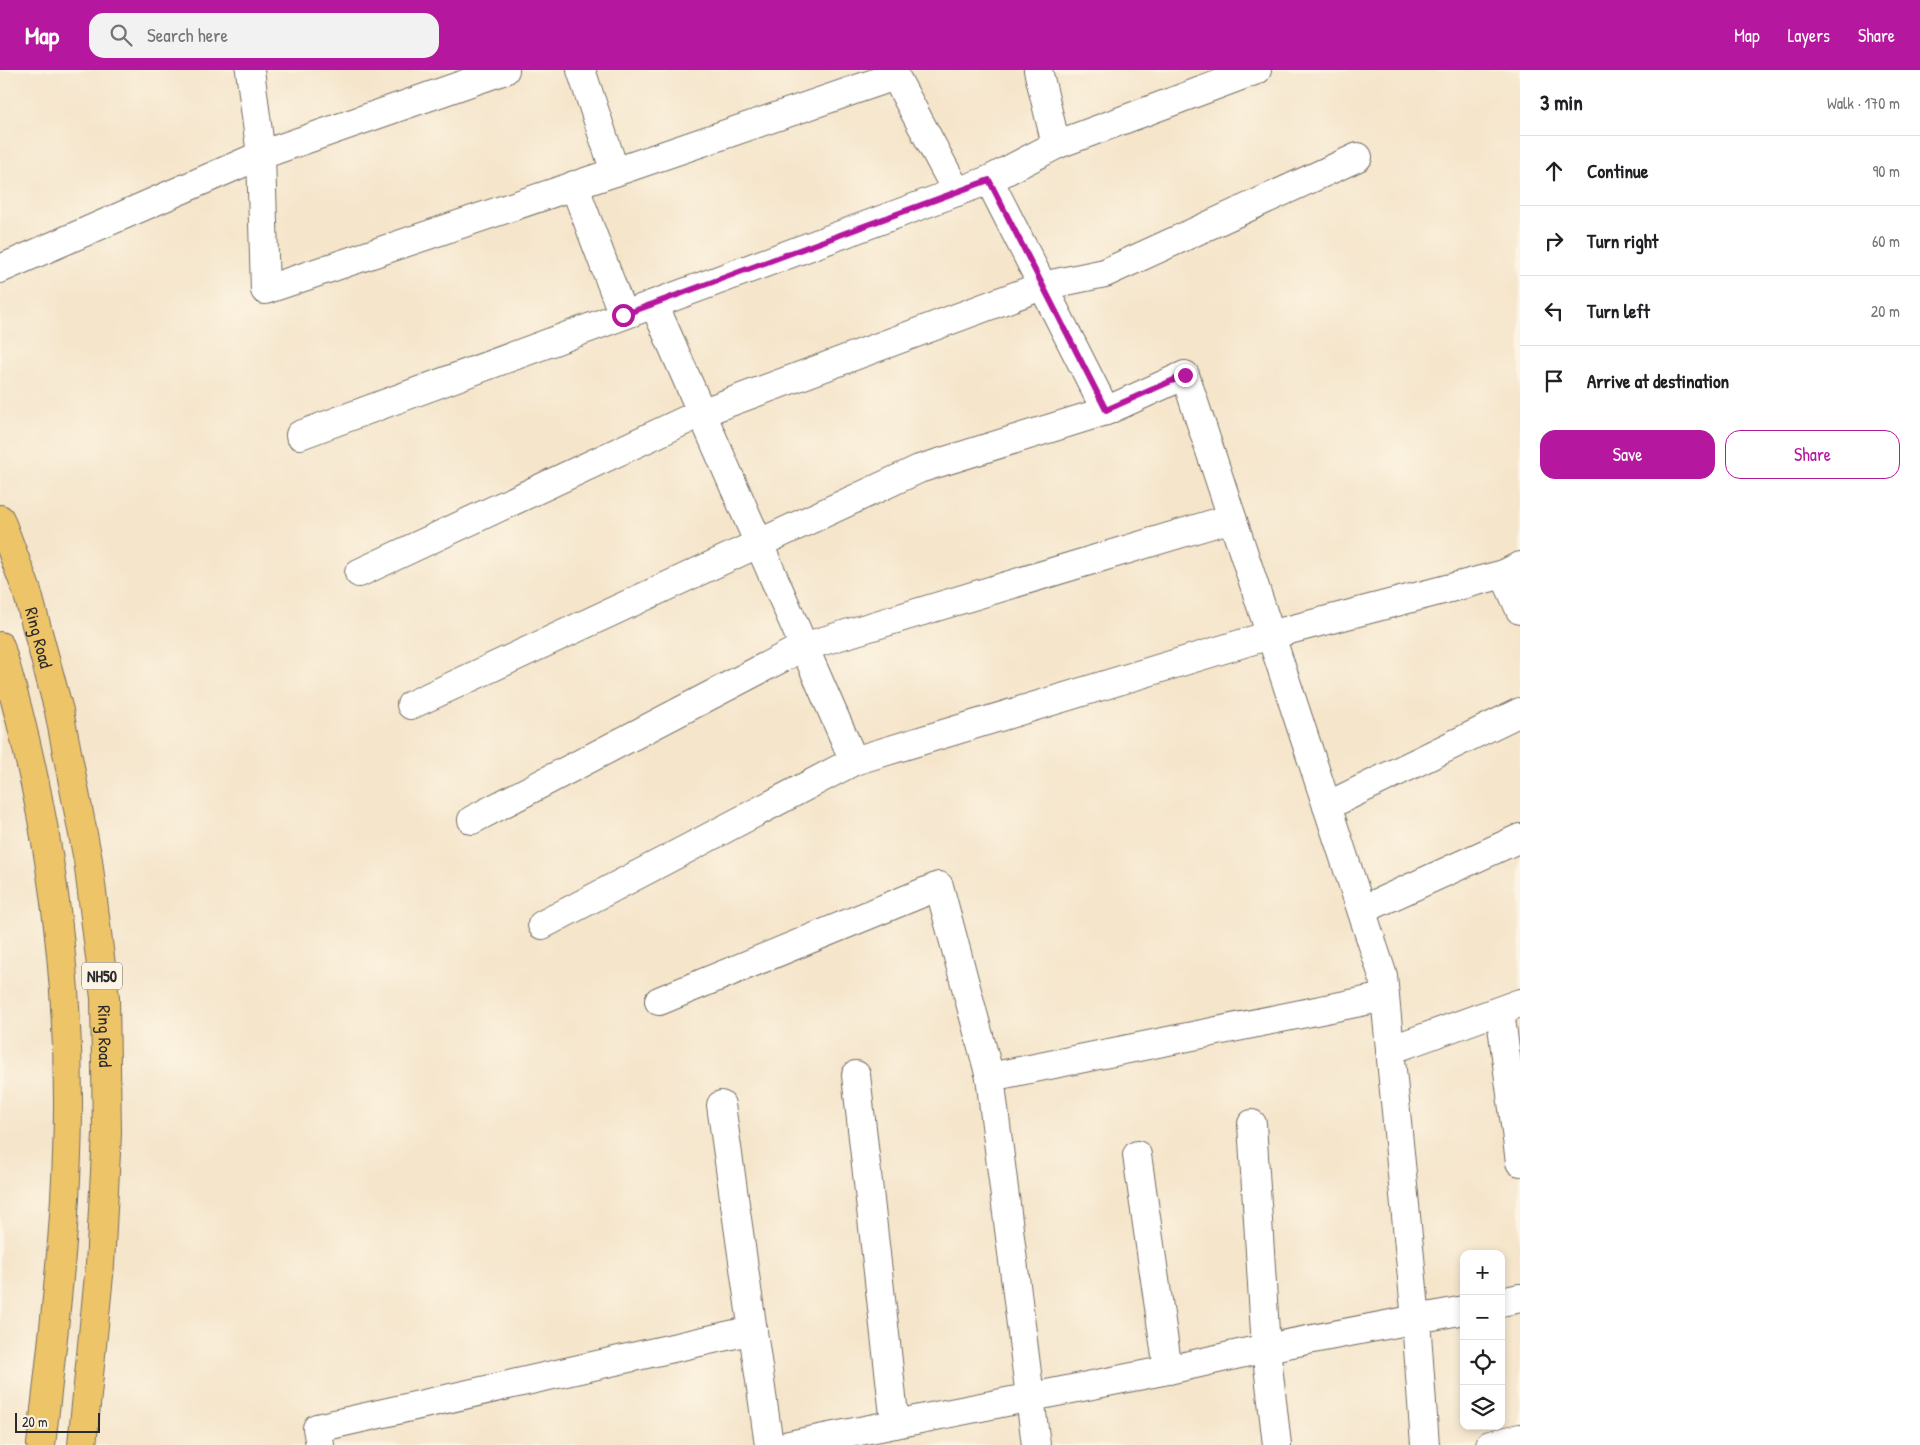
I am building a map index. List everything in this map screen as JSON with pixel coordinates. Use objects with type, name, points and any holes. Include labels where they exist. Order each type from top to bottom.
[{"type":"highway","name":"Ring Road","points":[[0,519],[27,591],[60,711],[88,860],[105,998],[108,1134],[100,1265],[82,1445]]},
{"type":"highway","name":"NH50","points":[[0,646],[30,758],[49,865],[63,997],[68,1101],[65,1204],[41,1445]]},
{"type":"street","points":[[250,70],[261,155],[265,290],[615,172],[894,73],[958,192]]},
{"type":"street","points":[[0,269],[261,155],[505,70]]},
{"type":"street","points":[[581,70],[615,172]]},
{"type":"street","points":[[1038,70],[1056,145]]},
{"type":"street","points":[[300,435],[958,192],[989,180],[1056,145],[1257,70]]},
{"type":"street","points":[[359,573],[701,413],[1042,286],[1105,272],[1358,157]]},
{"type":"street","points":[[989,180],[1106,410]]},
{"type":"street","points":[[574,185],[623,315]]},
{"type":"street","points":[[654,304],[854,761]]},
{"type":"street","points":[[411,705],[919,468],[1106,410],[1185,375],[1383,976],[1416,1320],[1425,1445]]},
{"type":"street","points":[[472,820],[803,647],[1232,518]]},
{"type":"street","points":[[542,925],[854,761],[1270,635],[1512,570],[1520,610]]},
{"type":"street","points":[[1327,806],[1520,712]]},
{"type":"street","points":[[1362,910],[1520,838]]},
{"type":"street","points":[[659,1001],[939,886],[990,1077],[1036,1445]]},
{"type":"street","points":[[990,1077],[1385,997]]},
{"type":"street","points":[[1390,1050],[1510,1007],[1520,1162]]},
{"type":"street","points":[[856,1075],[895,1424]]},
{"type":"street","points":[[721,1105],[769,1445]]},
{"type":"street","points":[[1252,1124],[1266,1348],[1277,1445]]},
{"type":"street","points":[[1137,1156],[1168,1370]]},
{"type":"street","points":[[1505,1301],[1520,1298]]},
{"type":"street","points":[[789,1445],[1168,1370],[1266,1348],[1460,1311]]},
{"type":"street","points":[[320,1445],[317,1428],[753,1330]]},
{"type":"street","points":[[1490,1445],[1520,1438]]},
{"type":"route","points":[[623,315],[989,180],[1106,410],[1185,375]]}]
